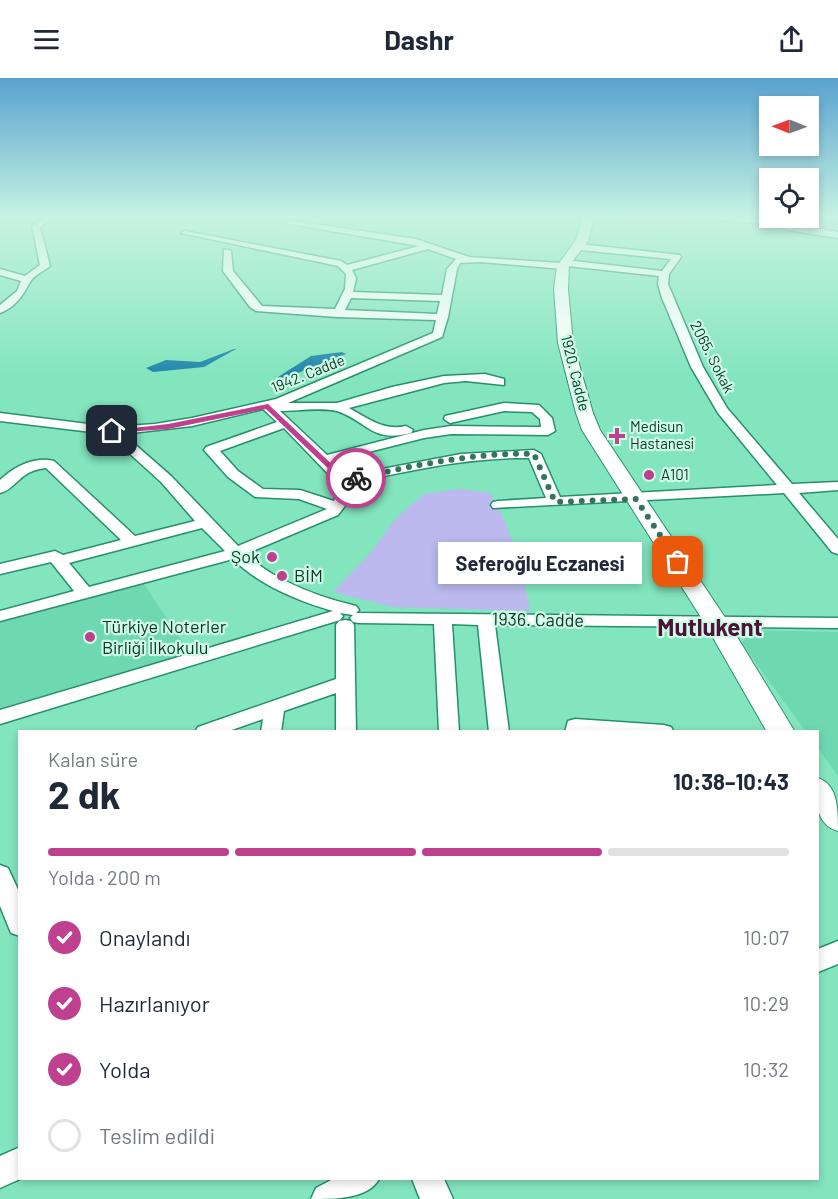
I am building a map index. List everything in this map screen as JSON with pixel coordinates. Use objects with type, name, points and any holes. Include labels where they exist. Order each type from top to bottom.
[{"type":"main road","name":"1920. Cadde","points":[[564,270],[561,302],[570,366],[583,412],[591,430],[716,622],[780,730]]},
{"type":"main road","points":[[819,790],[838,819]]},
{"type":"street","points":[[0,272],[26,279],[42,270]]},
{"type":"street","points":[[228,270],[257,308],[269,311],[442,317]]},
{"type":"street","points":[[337,314],[348,295],[352,277],[348,270]]},
{"type":"street","name":"1942. Cadde","points":[[0,417],[112,431],[168,427],[268,406],[438,335],[452,270]]},
{"type":"street","points":[[623,270],[664,274],[667,270]]},
{"type":"street","name":"2065. Sokak","points":[[664,274],[663,284],[667,298],[712,394],[838,549]]},
{"type":"street","points":[[0,310],[17,296],[26,285],[26,279]]},
{"type":"street","points":[[348,295],[445,298]]},
{"type":"street","points":[[268,406],[338,407],[382,394],[449,379],[480,378],[500,382]]},
{"type":"street","points":[[0,616],[236,553],[333,512],[342,503],[345,488],[337,473],[268,406]]},
{"type":"street","points":[[323,460],[424,434],[451,424],[504,407],[535,408],[546,418],[548,431],[451,424],[393,433],[382,431],[338,407]]},
{"type":"street","points":[[286,423],[211,450],[233,474],[260,494],[287,491],[306,495],[337,508]]},
{"type":"street","name":"1936. Cadde","points":[[112,431],[166,479],[205,523],[249,566],[347,618],[838,623]]},
{"type":"street","points":[[341,481],[461,458],[509,453],[534,454],[555,502]]},
{"type":"street","points":[[0,489],[15,472],[35,465],[49,464],[132,542]]},
{"type":"street","points":[[498,505],[838,486]]},
{"type":"street","points":[[59,561],[205,523]]},
{"type":"street","points":[[0,569],[55,556],[85,593]]},
{"type":"street","points":[[0,717],[322,618],[347,618],[344,683],[346,730]]},
{"type":"street","points":[[443,619],[449,730]]},
{"type":"street","points":[[486,620],[499,730]]},
{"type":"street","points":[[211,730],[344,683]]},
{"type":"street","points":[[271,730],[274,709]]},
{"type":"street","points":[[575,730],[574,726],[634,730]]},
{"type":"street","points":[[0,875],[18,921]]},
{"type":"street","points":[[819,961],[838,952]]},
{"type":"street","points":[[0,1173],[18,1163]]},
{"type":"street","points":[[327,1199],[362,1180]]},
{"type":"street","points":[[428,1180],[437,1199]]},
{"type":"shaded area","points":[[236,349],[204,367],[153,372],[146,368],[166,360],[200,362]]},
{"type":"shaded area","points":[[342,352],[346,354],[285,378],[278,377],[311,356]]},
{"type":"shaded area","points":[[458,489],[490,493],[504,520],[515,550],[530,611],[392,607],[333,592],[371,552],[395,519],[424,494]]},
{"type":"shaded area","name":"Türkiye Noterler Birliği İlkokulu","points":[[144,584],[189,652],[0,709],[0,622]]},
{"type":"shaded area","points":[[748,630],[838,632],[838,776],[819,749],[819,730],[805,730],[742,644]]},
{"type":"way so far","points":[[356,478],[461,458],[509,453],[534,454],[555,502],[636,499],[678,562]]},
{"type":"place","name":"Medisun Hastanesi","points":[[617,436]]},
{"type":"place","name":"A101","points":[[649,475]]},
{"type":"place","name":"Şok","points":[[272,557]]},
{"type":"place","name":"Seferoğlu Eczanesi","points":[[678,562]]},
{"type":"place","name":"BİM","points":[[282,576]]},
{"type":"place","name":"Türkiye Noterler Birliği İlkokulu","points":[[90,637]]},
{"type":"district","name":"Mutlukent","points":[[710,628]]},
{"type":"route","points":[[112,431],[168,427],[268,406],[337,473],[341,481],[356,478]]}]
